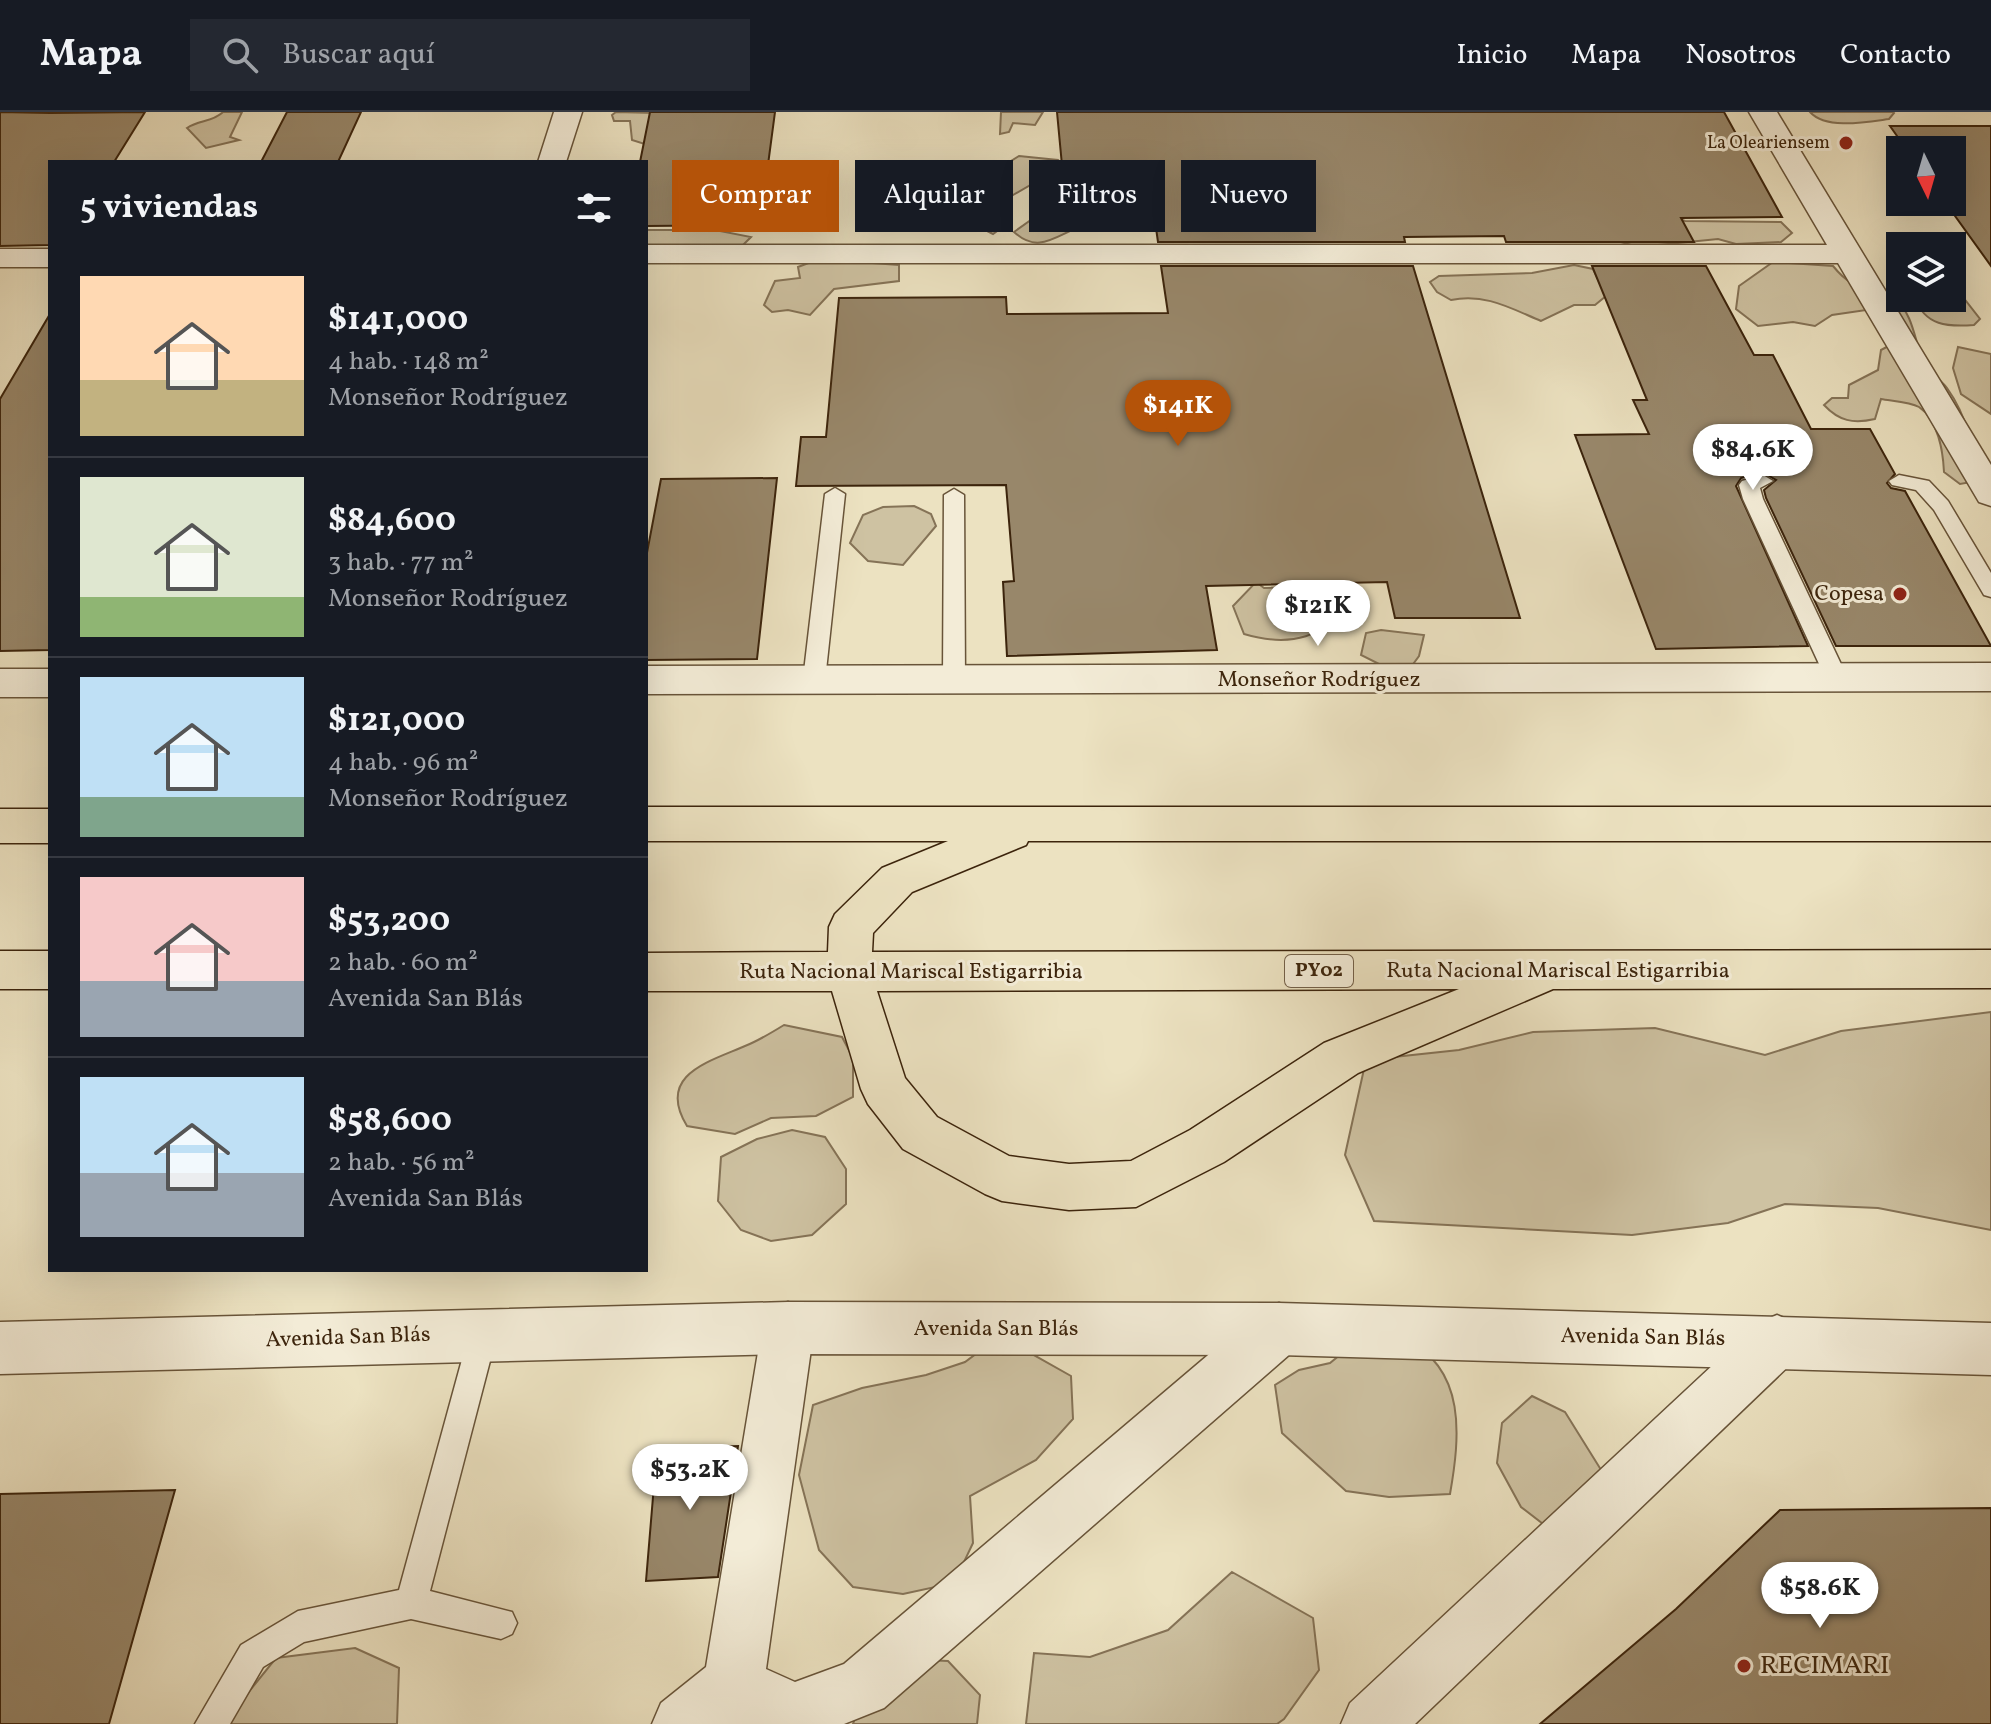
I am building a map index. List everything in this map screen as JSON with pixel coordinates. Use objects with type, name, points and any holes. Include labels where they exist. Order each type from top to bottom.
[{"type":"highway","points":[[648,824],[1991,824]]},
{"type":"highway","points":[[1032,824],[897,880],[851,927],[849,972],[885,1089],[920,1133],[1002,1178],[1069,1187],[1136,1184],[1207,1146],[1341,1058],[1555,971]]},
{"type":"highway","points":[[0,826],[48,826]]},
{"type":"highway","name":"Ruta Nacional Mariscal Estigarribia","points":[[648,972],[1991,969]]},
{"type":"highway","points":[[0,970],[48,970]]},
{"type":"street","points":[[553,160],[568,112]]},
{"type":"street","points":[[1763,112],[1991,494]]},
{"type":"street","points":[[648,254],[1845,254]]},
{"type":"street","points":[[0,258],[48,258]]},
{"type":"street","name":"Monseñor Rodríguez","points":[[648,680],[1991,677]]},
{"type":"street","points":[[0,683],[48,683]]},
{"type":"street","points":[[730,1705],[788,1328]]},
{"type":"street","name":"Avenida San Blás","points":[[0,1348],[788,1328],[1279,1329],[1991,1349]]},
{"type":"street","points":[[682,1724],[730,1705],[795,1712],[863,1687],[1279,1329]]},
{"type":"street","points":[[1371,1724],[1777,1341]]},
{"type":"lane","points":[[1763,481],[1749,485],[1753,499],[1837,679]]},
{"type":"lane","points":[[1899,481],[1922,485],[1941,506],[1991,590]]},
{"type":"lane","points":[[814,680],[835,494]]},
{"type":"lane","points":[[954,495],[954,680]]},
{"type":"lane","points":[[411,1603],[483,1334]]},
{"type":"lane","points":[[212,1724],[252,1656],[298,1627],[411,1603],[501,1623]]},
{"type":"shaded area","points":[[223,112],[242,112],[230,137],[239,140],[206,148],[187,128]]},
{"type":"shaded area","points":[[616,112],[655,113],[654,147],[632,140],[630,121],[614,121],[612,115]]},
{"type":"shaded area","points":[[1001,112],[1043,112],[1035,125],[1013,123],[1009,132],[1000,134]]},
{"type":"shaded area","points":[[1810,112],[1894,113],[1889,119],[1836,123],[1817,118]]},
{"type":"shaded area","points":[[1019,156],[1058,160],[1029,160],[1029,186],[1013,195],[1013,160]]},
{"type":"shaded area","points":[[1669,215],[1685,221],[1781,222],[1792,233],[1781,242],[1736,244],[1718,239],[1638,247],[1614,240]]},
{"type":"shaded area","points":[[1029,221],[1029,232],[1067,232],[1036,243],[1014,232]]},
{"type":"shaded area","points":[[648,230],[725,232],[751,237],[738,250],[648,248]]},
{"type":"shaded area","points":[[819,259],[899,265],[899,281],[834,289],[810,315],[788,310],[772,312],[764,305],[775,281],[800,278],[798,267]]},
{"type":"shaded area","points":[[1773,262],[1833,266],[1850,282],[1886,294],[1886,312],[1905,312],[1925,365],[1947,388],[1960,410],[1971,444],[1977,481],[1960,484],[1944,472],[1935,428],[1919,407],[1881,399],[1875,419],[1860,421],[1841,418],[1824,405],[1832,398],[1848,398],[1849,385],[1878,370],[1881,350],[1900,340],[1866,310],[1832,315],[1815,326],[1793,322],[1758,326],[1736,309],[1739,286]]},
{"type":"shaded area","points":[[1574,265],[1593,269],[1606,296],[1595,305],[1574,305],[1541,321],[1486,300],[1451,300],[1437,292],[1430,282],[1439,276],[1532,273]]},
{"type":"shaded area","points":[[1966,301],[1980,319],[1974,325],[1955,326],[1938,323],[1923,312],[1966,312]]},
{"type":"shaded area","points":[[1958,347],[1991,354],[1991,414],[1961,394],[1953,368]]},
{"type":"shaded area","points":[[914,506],[931,514],[936,526],[903,565],[868,561],[850,543],[863,515],[883,507]]},
{"type":"shaded area","points":[[1256,582],[1264,588],[1339,585],[1348,595],[1340,610],[1319,631],[1291,639],[1260,638],[1244,634],[1233,606]]},
{"type":"shaded area","points":[[1381,630],[1424,635],[1419,656],[1408,671],[1381,665],[1361,655],[1366,633]]},
{"type":"shaded area","points":[[1991,1012],[1991,1230],[1878,1208],[1785,1204],[1728,1223],[1632,1235],[1374,1221],[1345,1155],[1366,1060],[1459,1050],[1533,1032],[1655,1028],[1765,1055],[1841,1031]]},
{"type":"shaded area","points":[[784,1025],[842,1037],[853,1058],[853,1097],[816,1116],[771,1118],[735,1134],[687,1126],[679,1109],[678,1094],[682,1082],[690,1073]]},
{"type":"shaded area","points":[[792,1130],[825,1137],[846,1169],[846,1204],[812,1235],[771,1241],[741,1230],[718,1201],[721,1157],[757,1139]]},
{"type":"shaded area","points":[[1368,1332],[1405,1339],[1425,1352],[1440,1368],[1449,1386],[1457,1428],[1450,1494],[1389,1497],[1346,1491],[1282,1433],[1275,1385],[1299,1370],[1330,1363]]},
{"type":"shaded area","points":[[1000,1336],[1071,1376],[1073,1419],[1036,1460],[970,1496],[973,1543],[954,1583],[903,1594],[853,1587],[819,1550],[799,1475],[813,1405],[862,1388],[926,1375],[965,1362]]},
{"type":"shaded area","points":[[1532,1396],[1565,1412],[1603,1473],[1547,1527],[1521,1507],[1497,1463],[1502,1423]]},
{"type":"shaded area","points":[[1232,1572],[1313,1618],[1319,1670],[1284,1719],[1277,1724],[1026,1724],[1034,1653],[1090,1657],[1168,1630]]},
{"type":"shaded area","points":[[355,1648],[399,1668],[397,1724],[223,1724],[276,1658]]},
{"type":"shaded area","points":[[902,1659],[948,1661],[980,1695],[977,1724],[853,1724],[863,1694]]},
{"type":"building","points":[[0,112],[145,112],[115,160],[48,160],[48,245],[0,246]]},
{"type":"building","points":[[287,112],[361,112],[339,160],[262,160]]},
{"type":"building","points":[[650,112],[775,112],[769,160],[672,160],[672,226],[648,226],[648,160],[640,160]]},
{"type":"building","points":[[1057,112],[1724,112],[1782,217],[1681,218],[1694,242],[1506,242],[1504,236],[1404,237],[1405,242],[1158,242],[1157,232],[1165,232],[1165,160],[1062,160]]},
{"type":"building","points":[[1890,126],[1991,126],[1991,266],[1955,216],[1966,216],[1966,136],[1897,136]]},
{"type":"building","points":[[1161,266],[1413,266],[1520,618],[1395,618],[1387,582],[1206,586],[1217,650],[1007,656],[1003,582],[1014,581],[1006,485],[796,486],[801,437],[826,437],[839,298],[1006,297],[1007,314],[1168,313]]},
{"type":"building","points":[[1592,266],[1706,266],[1754,355],[1773,355],[1811,429],[1870,429],[1895,474],[1887,483],[1891,488],[1905,491],[1991,646],[1836,646],[1766,498],[1764,490],[1776,480],[1762,472],[1741,478],[1736,486],[1808,646],[1656,649],[1575,435],[1649,434],[1633,400],[1647,400]]},
{"type":"building","points":[[48,317],[48,650],[0,651],[0,399]]},
{"type":"building","points":[[777,478],[757,659],[648,660],[648,547],[661,479]]},
{"type":"building","points":[[738,1446],[718,1577],[646,1581],[657,1449]]},
{"type":"building","points":[[175,1490],[109,1724],[0,1724],[0,1494]]},
{"type":"building","points":[[1991,1508],[1991,1724],[1540,1724],[1676,1609],[1780,1510]]},
{"type":"place","name":"La Oleariensem","points":[[1846,143]]},
{"type":"place","name":"Copesa","points":[[1900,594]]},
{"type":"place","name":"RECIMARI","points":[[1744,1666]]}]
